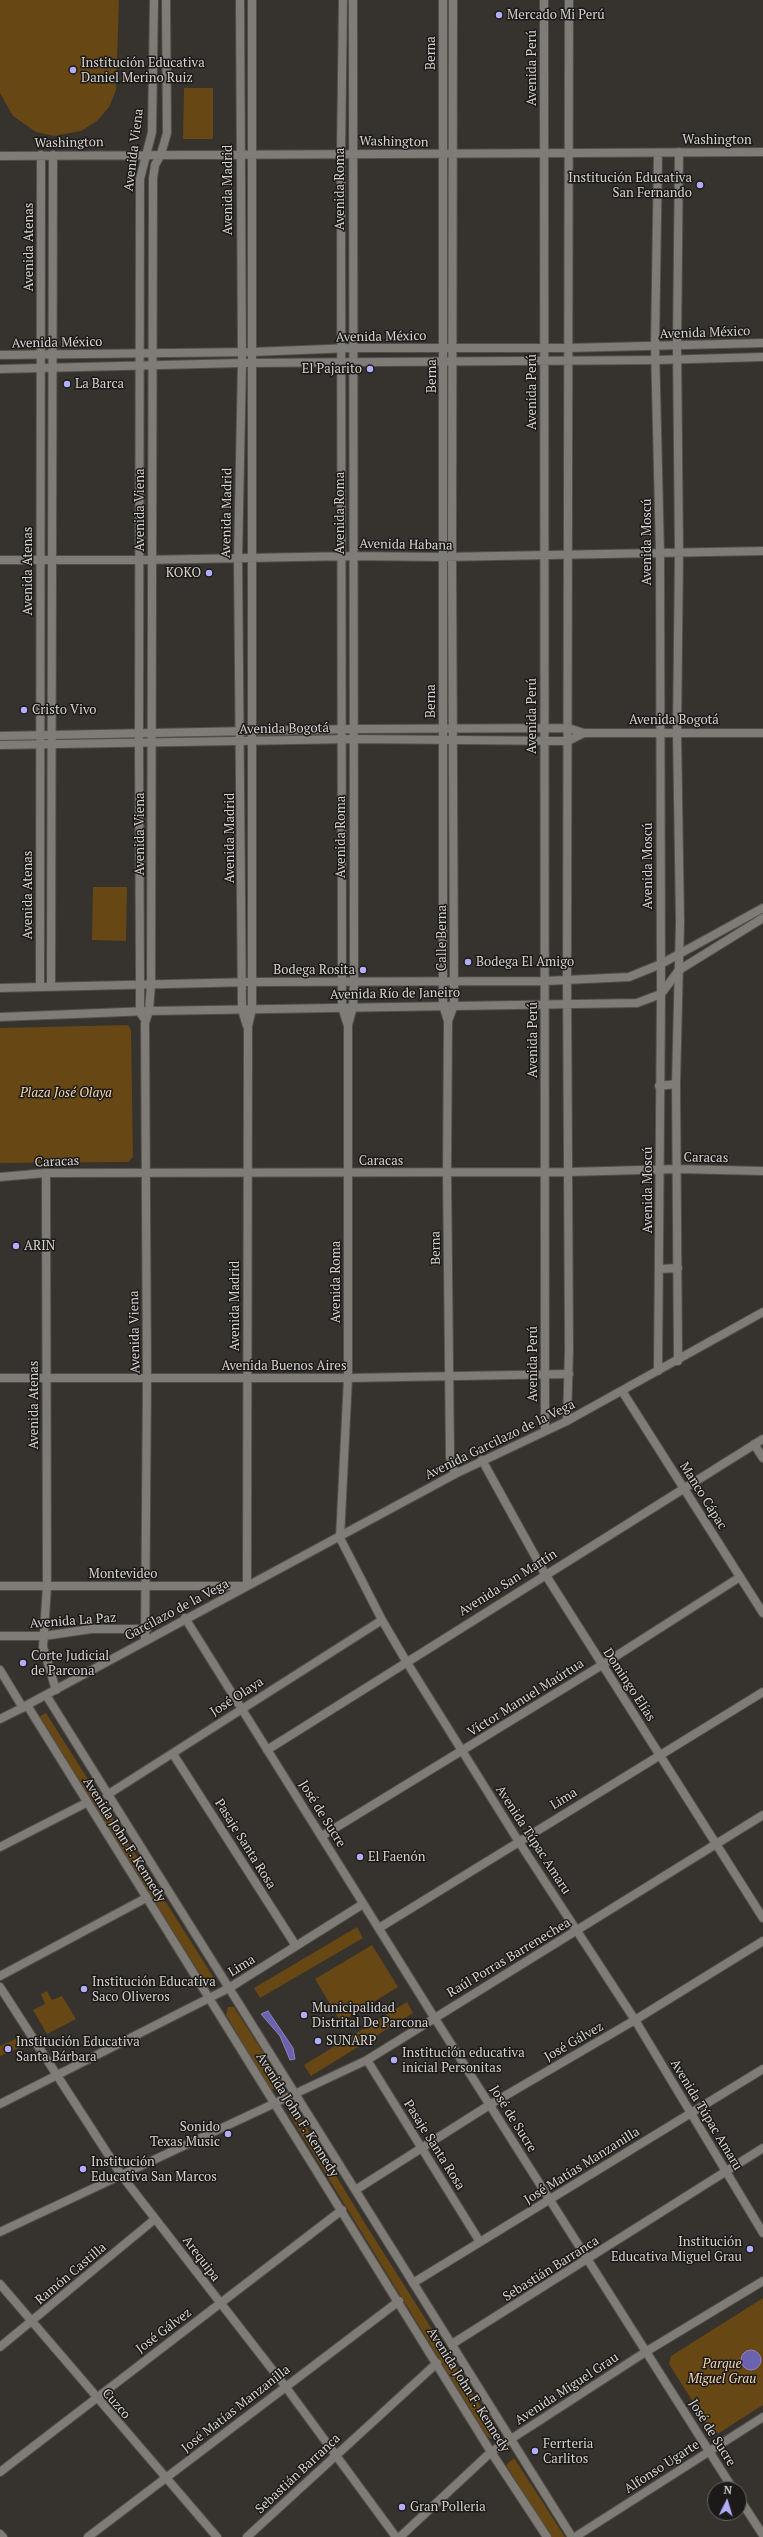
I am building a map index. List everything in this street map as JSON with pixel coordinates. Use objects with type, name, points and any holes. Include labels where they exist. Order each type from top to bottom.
[{"type":"street","name":"Avenida Viena","points":[[145,1023],[140,1012],[139,733],[142,366],[140,179],[148,154],[152,132],[154,0]]},
{"type":"street","name":"Avenida Viena","points":[[145,1641],[147,1629],[147,1379],[145,1023],[149,1011],[151,984],[153,178],[155,165],[161,154],[167,133],[166,0]]},
{"type":"street","name":"Avenida Madrid","points":[[240,0],[242,363],[238,558],[241,732],[242,1010],[248,1026]]},
{"type":"street","name":"Avenida Madrid","points":[[246,1586],[248,1026],[252,1009],[252,0]]},
{"type":"street","name":"Avenida Roma","points":[[343,0],[341,154],[342,1007],[348,1026]]},
{"type":"street","name":"Avenida Roma","points":[[340,1538],[348,1378],[348,1026],[353,1007],[354,982],[352,556],[353,0]]},
{"type":"street","name":"Berna","points":[[443,0],[443,729]]},
{"type":"street","name":"Berna","points":[[453,729],[452,557],[454,348],[452,155],[454,0]]},
{"type":"street","name":"Avenida Perú","points":[[544,0],[545,155],[543,360],[545,556],[545,1431]]},
{"type":"street","points":[[567,1421],[569,1374],[567,980],[569,0]]},
{"type":"street","points":[[678,1361],[678,1169],[676,1084],[680,954],[677,732],[679,552],[677,346],[679,152]]},
{"type":"street","name":"Washington","points":[[0,156],[148,154],[545,155],[763,152]]},
{"type":"street","name":"Avenida Moscú","points":[[658,153],[655,346],[657,360],[660,553],[661,994],[659,1086],[660,1268],[658,1371]]},
{"type":"street","name":"Avenida Atenas","points":[[40,986],[39,559],[41,155]]},
{"type":"street","name":"Avenida Atenas","points":[[51,986],[50,559],[52,155]]},
{"type":"street","name":"Avenida México","points":[[0,356],[252,352],[352,348],[568,348],[763,343]]},
{"type":"street","name":"Avenida México","points":[[0,369],[353,361],[568,359],[678,360],[763,357]]},
{"type":"street","name":"Avenida Habana","points":[[0,560],[152,560],[341,556],[452,557],[679,552],[763,552]]},
{"type":"street","name":"Avenida Bogotá","points":[[0,736],[342,729],[544,730],[568,728],[584,732],[763,733]]},
{"type":"street","name":"Calle Berna","points":[[443,729],[443,1005],[448,1021]]},
{"type":"street","name":"Calle Berna","points":[[448,1021],[454,1005],[453,729]]},
{"type":"street","points":[[568,740],[584,732]]},
{"type":"street","name":"Avenida Bogotá","points":[[0,745],[139,742],[253,742],[353,739],[568,740]]},
{"type":"street","name":"Avenida Río de Janeiro","points":[[0,988],[252,982],[545,981],[629,977],[661,964],[763,908]]},
{"type":"street","points":[[661,994],[679,970],[763,918]]},
{"type":"street","name":"Avenida Río de Janeiro","points":[[0,1017],[149,1011],[637,1003],[661,994]]},
{"type":"street","name":"Berna","points":[[448,1021],[447,1173],[450,1457],[455,1474]]},
{"type":"street","points":[[659,1086],[676,1084]]},
{"type":"street","name":"Caracas","points":[[0,1177],[46,1173],[544,1173],[678,1169],[763,1171]]},
{"type":"street","points":[[0,1172],[46,1173]]},
{"type":"street","name":"Avenida Atenas","points":[[46,1173],[47,1586],[43,1647],[56,1690]]},
{"type":"street","points":[[660,1268],[678,1268]]},
{"type":"street","name":"Avenida Garcilazo de la Vega","points":[[246,1586],[340,1538],[482,1460],[567,1421],[678,1361],[763,1312]]},
{"type":"street","name":"Avenida Buenos Aires","points":[[0,1378],[247,1379],[569,1374]]},
{"type":"street","name":"Manco Cápac","points":[[622,1391],[763,1613]]},
{"type":"street","name":"Avenida San Martín","points":[[267,1750],[406,1661],[685,1489],[763,1439]]},
{"type":"street","points":[[754,1444],[763,1458]]},
{"type":"street","name":"Domingo Elías","points":[[482,1460],[545,1574],[763,1918]]},
{"type":"street","name":"Avenida Túpac Amaru","points":[[340,1538],[382,1620],[406,1661],[519,1842],[635,2020],[763,2233]]},
{"type":"street","name":"Víctor Manuel Maúrtua","points":[[322,1836],[462,1752],[740,1577]]},
{"type":"street","name":"Montevideo","points":[[0,1586],[246,1586]]},
{"type":"street","name":"Garcilazo de la Vega","points":[[56,1690],[185,1618],[246,1586]]},
{"type":"street","name":"José de Sucre","points":[[185,1618],[434,2017],[491,2104],[728,2481]]},
{"type":"street","name":"José Olaya","points":[[107,1795],[174,1754],[241,1707],[382,1620]]},
{"type":"street","name":"Avenida La Paz","points":[[0,1636],[44,1636],[91,1629],[147,1629]]},
{"type":"street","name":"Avenida John F. Kennedy","points":[[0,1670],[25,1706],[209,1996],[491,2452],[546,2537]]},
{"type":"street","points":[[0,1719],[56,1690]]},
{"type":"street","name":"Lima","points":[[379,1928],[763,1692]]},
{"type":"street","name":"Avenida John F. Kennedy","points":[[46,1695],[107,1795],[357,2189],[413,2283],[573,2537]]},
{"type":"street","name":"Pasaje Santa Rosa","points":[[174,1754],[296,1946]]},
{"type":"street","points":[[0,1847],[86,1803]]},
{"type":"street","name":"Raúl Porras Barrenechea","points":[[0,2232],[122,2176],[274,2102],[367,2060],[434,2017],[763,1815]]},
{"type":"street","points":[[0,1976],[146,1898]]},
{"type":"street","name":"Lima","points":[[0,2104],[57,2076],[209,1996],[229,1988],[363,1904]]},
{"type":"street","name":"José Gálvez","points":[[357,2189],[491,2104],[635,2020],[763,1941]]},
{"type":"street","name":"Arequipa","points":[[0,1987],[122,2176],[285,2386],[396,2537]]},
{"type":"street","name":"Pasaje Santa Rosa","points":[[367,2060],[480,2242]]},
{"type":"street","name":"José Matías Manzanilla","points":[[413,2283],[763,2069]]},
{"type":"street","name":"Sebastián Barranca","points":[[452,2344],[763,2148]]},
{"type":"street","name":"José Gálvez","points":[[0,2472],[342,2210]]},
{"type":"street","name":"Ramón Castilla","points":[[0,2347],[155,2219]]},
{"type":"street","name":"Avenida Miguel Grau","points":[[400,2537],[491,2452],[647,2351],[763,2281]]},
{"type":"street","name":"Cuzco","points":[[0,2284],[95,2398],[217,2537]]},
{"type":"street","name":"José Matías Manzanilla","points":[[88,2537],[285,2386],[399,2301]]},
{"type":"street","name":"Sebastián Barranca","points":[[247,2537],[437,2363]]},
{"type":"street","name":"Alfonso Ugarte","points":[[573,2537],[763,2417]]},
{"type":"street","points":[[747,2510],[763,2535]]},
{"type":"street","points":[[0,2534],[3,2537]]},
{"type":"green space","name":"Institución Educativa Daniel Merino Ruiz","points":[[0,0],[119,0],[116,90],[109,107],[97,121],[81,131],[54,136],[36,132],[13,116],[0,93]]},
{"type":"green space","points":[[184,88],[213,88],[213,139],[183,139]]},
{"type":"green space","points":[[93,887],[127,887],[126,941],[92,940]]},
{"type":"green space","name":"Plaza José Olaya","points":[[128,1025],[131,1030],[133,1157],[128,1162],[0,1163],[0,1028]]},
{"type":"green space","points":[[46,1713],[214,1978],[213,1984],[205,1982],[38,1717]]},
{"type":"green space","points":[[357,1927],[363,1938],[260,1998],[254,1988]]},
{"type":"green space","points":[[372,1945],[398,1987],[341,2022],[315,1979]]},
{"type":"green space","points":[[47,1991],[52,2000],[62,1996],[76,2019],[47,2034],[33,2010],[45,2004],[41,1994]]},
{"type":"green space","points":[[407,2002],[413,2013],[311,2076],[304,2065]]},
{"type":"green space","points":[[228,2007],[234,2007],[282,2082],[279,2090],[270,2089],[226,2015]]},
{"type":"green space","name":"Institución Educativa Santa Bárbara","points":[[18,2038],[24,2046],[0,2056],[0,2046]]},
{"type":"green space","points":[[289,2114],[299,2115],[366,2225],[497,2432],[491,2439],[486,2435]]},
{"type":"green space","name":"Parque Miguel Grau","points":[[763,2298],[763,2405],[719,2433],[712,2432],[669,2364],[671,2356]]},
{"type":"green space","points":[[514,2458],[565,2537],[551,2537],[506,2465]]},
{"type":"shaded area","points":[[268,2011],[293,2048],[295,2059],[290,2060],[280,2036],[261,2014]]},
{"type":"shaded area","points":[[751,2350],[758,2353],[761,2360],[758,2367],[751,2370],[744,2367],[741,2360],[744,2353]]},
{"type":"place","name":"Mercado Mi Perú","points":[[499,15]]},
{"type":"place","name":"Institución Educativa Daniel Merino Ruiz","points":[[73,70]]},
{"type":"place","name":"Institución Educativa San Fernando","points":[[700,185]]},
{"type":"place","name":"El Pajarito","points":[[370,369]]},
{"type":"place","name":"La Barca","points":[[67,384]]},
{"type":"place","name":"KOKO","points":[[209,573]]},
{"type":"place","name":"Cristo Vivo","points":[[24,710]]},
{"type":"place","name":"Bodega El Amigo","points":[[468,962]]},
{"type":"place","name":"Bodega Rosita","points":[[363,970]]},
{"type":"place","name":"ARIN","points":[[16,1246]]},
{"type":"place","name":"Corte Judicial de Parcona","points":[[23,1663]]},
{"type":"place","name":"El Faenón","points":[[360,1857]]},
{"type":"place","name":"Institución Educativa Saco Oliveros","points":[[84,1989]]},
{"type":"place","name":"Municipalidad Distrital De Parcona","points":[[304,2015]]},
{"type":"place","name":"SUNARP","points":[[318,2041]]},
{"type":"place","name":"Institución Educativa Santa Bárbara","points":[[8,2049]]},
{"type":"place","name":"Institución educativa inicial Personitas","points":[[394,2060]]},
{"type":"place","name":"Sonido Texas Music","points":[[228,2134]]},
{"type":"place","name":"Institución Educativa San Marcos","points":[[83,2169]]},
{"type":"place","name":"Institución Educativa Miguel Grau","points":[[750,2249]]},
{"type":"place","name":"Ferrteria Carlitos","points":[[535,2451]]},
{"type":"place","name":"Gran Polleria","points":[[402,2507]]}]
